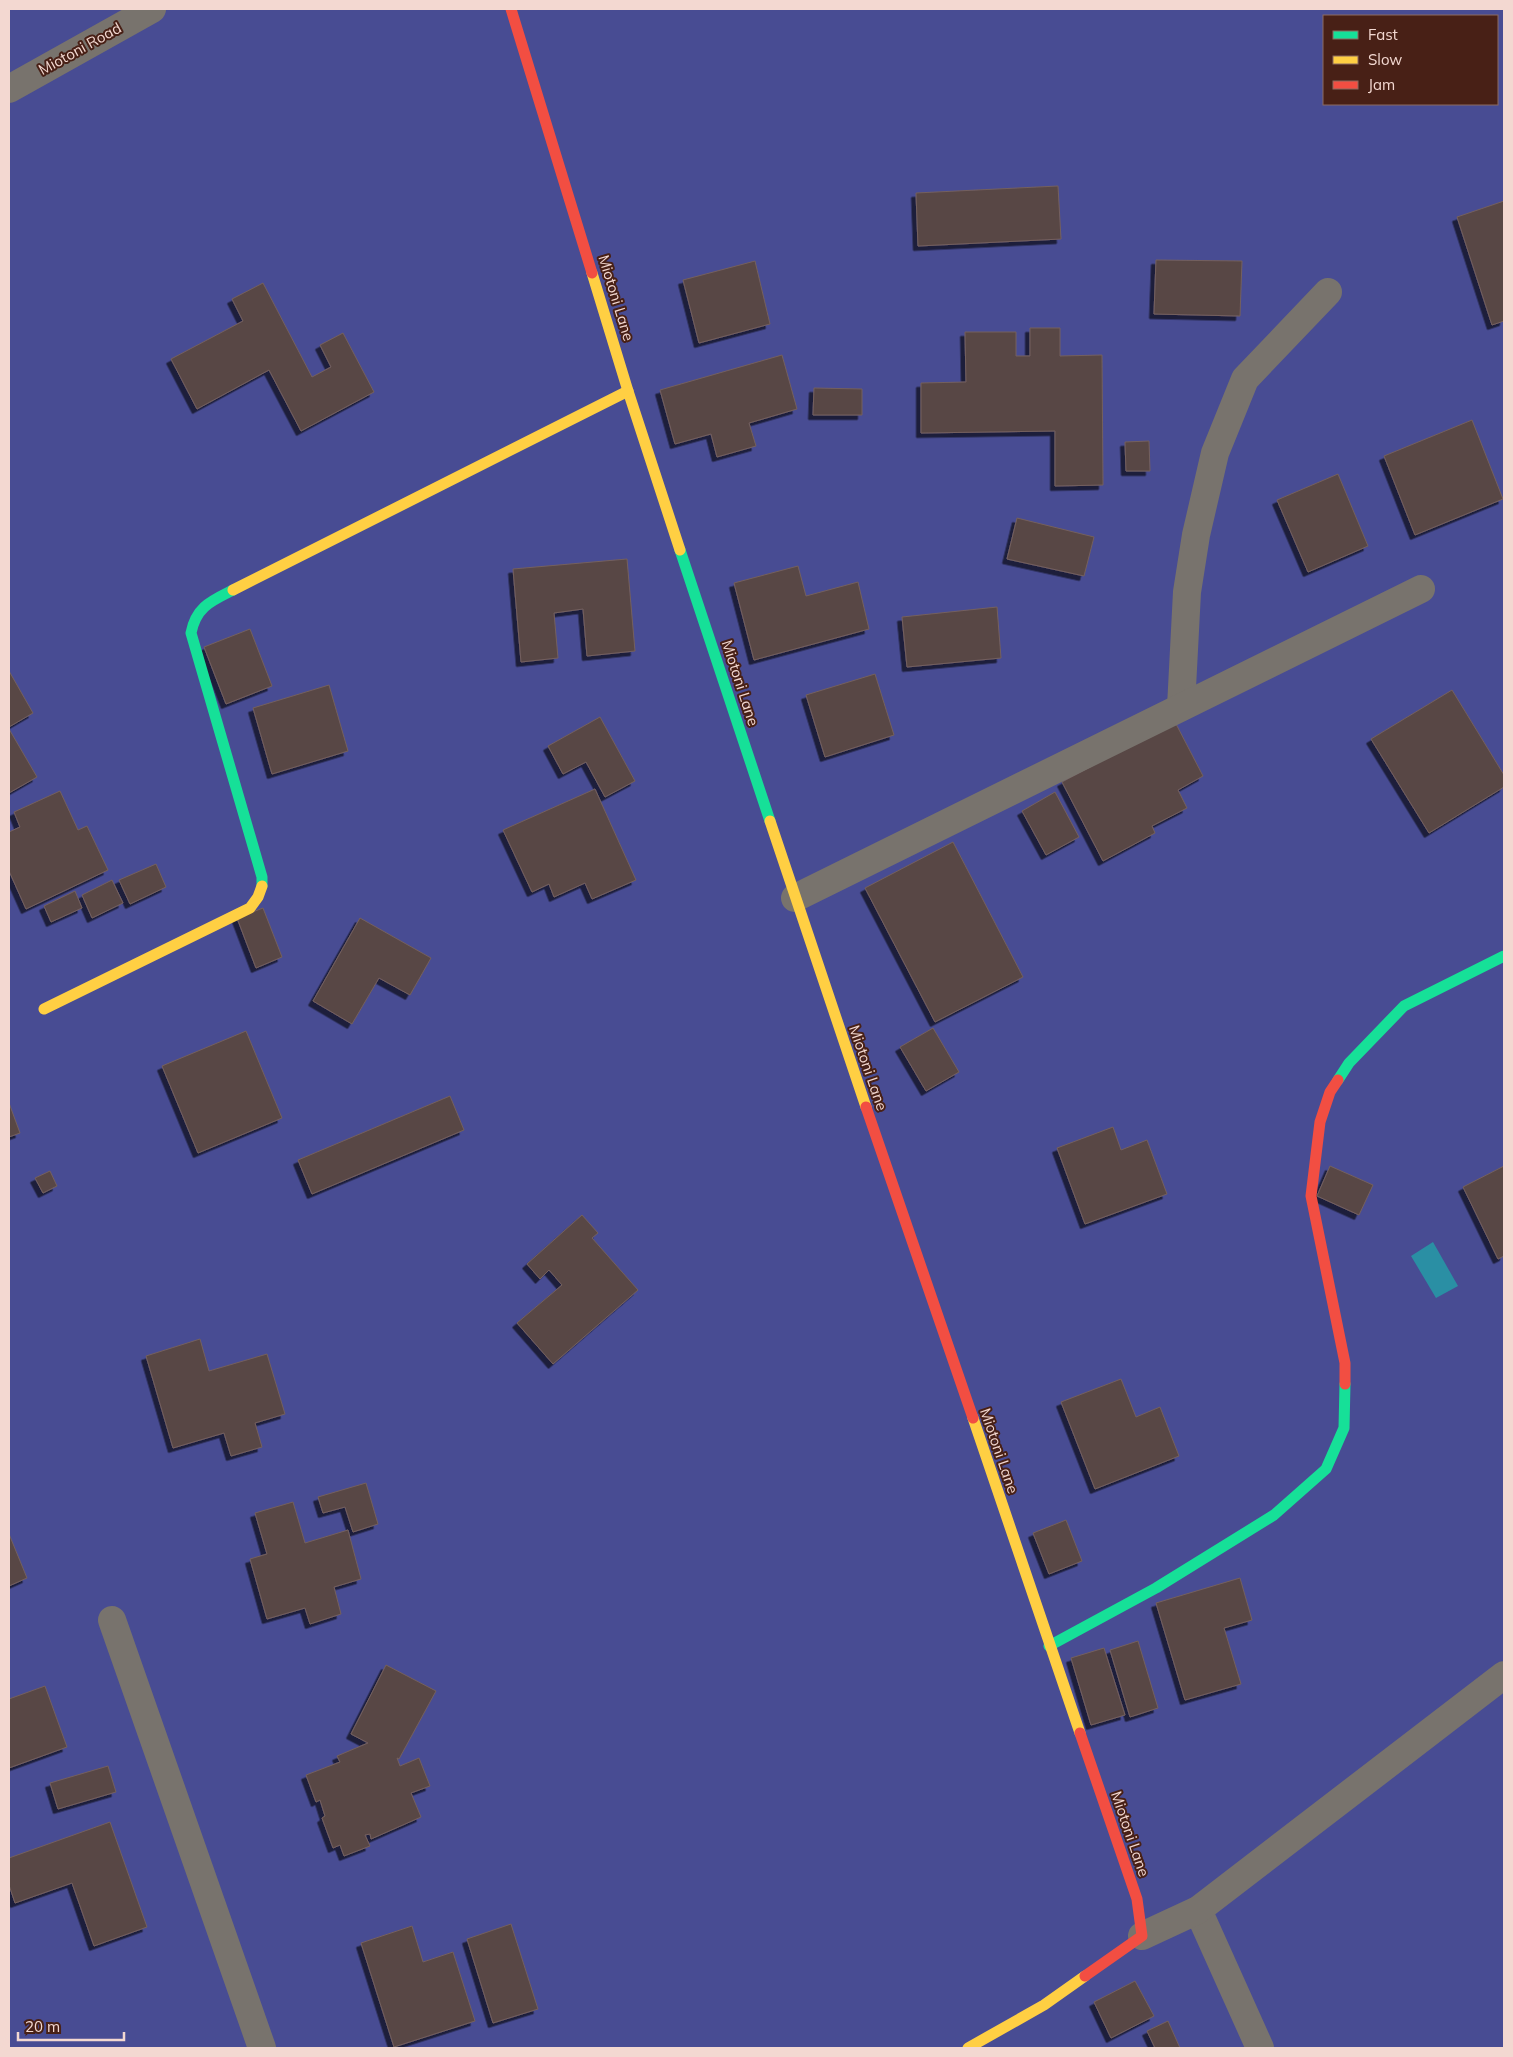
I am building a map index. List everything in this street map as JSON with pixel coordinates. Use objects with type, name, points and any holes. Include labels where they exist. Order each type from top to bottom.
[{"type":"street","name":"Miotoni Road","points":[[9,89],[152,9]]},
{"type":"street","name":"Miotoni Lane","points":[[511,9],[628,391],[795,898],[1136,1899],[1142,1936]]},
{"type":"street","points":[[1181,707],[1187,592],[1196,535],[1215,453],[1245,379],[1328,292]]},
{"type":"street","points":[[44,1009],[250,908],[258,900],[262,889],[262,877],[191,633],[193,623],[207,603],[628,391]]},
{"type":"street","points":[[795,898],[1421,589]]},
{"type":"street","points":[[1049,1646],[1156,1588],[1274,1515],[1326,1469],[1344,1428],[1345,1362],[1311,1196],[1323,1114],[1330,1092],[1349,1063],[1404,1006],[1504,956]]},
{"type":"street","points":[[112,1620],[262,2048]]},
{"type":"street","points":[[968,2048],[1044,2005],[1142,1936],[1198,1910],[1504,1675]]},
{"type":"street","points":[[1198,1910],[1260,2048]]},
{"type":"shaded area","points":[[9,9],[1504,9],[1504,2048],[9,2048]]},
{"type":"water","points":[[1433,1242],[1458,1286],[1436,1298],[1411,1256]]},
{"type":"building","points":[[1058,186],[1061,239],[918,246],[916,193]]},
{"type":"building","points":[[1504,201],[1504,321],[1492,325],[1457,217]]},
{"type":"building","points":[[1156,260],[1242,261],[1240,316],[1154,314]]},
{"type":"building","points":[[755,261],[770,324],[699,343],[683,280]]},
{"type":"building","points":[[263,283],[312,377],[331,367],[320,345],[343,333],[374,392],[301,431],[269,370],[197,409],[171,359],[243,321],[232,299]]},
{"type":"building","points":[[1030,328],[1060,328],[1060,356],[1102,355],[1103,485],[1055,486],[1055,431],[921,433],[921,383],[966,382],[965,332],[1016,332],[1016,356],[1030,356]]},
{"type":"building","points":[[782,355],[797,409],[749,423],[756,446],[717,457],[711,434],[675,444],[660,390]]},
{"type":"building","points":[[814,388],[862,389],[862,415],[813,415]]},
{"type":"building","points":[[1472,420],[1503,499],[1415,535],[1384,456]]},
{"type":"building","points":[[1149,441],[1150,471],[1126,471],[1125,442]]},
{"type":"building","points":[[1338,474],[1368,546],[1308,572],[1277,500]]},
{"type":"building","points":[[1017,518],[1094,537],[1084,576],[1007,559]]},
{"type":"building","points":[[627,559],[635,651],[587,656],[583,609],[554,613],[558,658],[521,662],[513,569]]},
{"type":"building","points":[[798,566],[806,596],[858,582],[869,629],[754,660],[734,583]]},
{"type":"building","points":[[997,607],[1001,658],[907,667],[902,617]]},
{"type":"building","points":[[250,629],[272,686],[226,704],[204,647]]},
{"type":"building","points":[[9,671],[33,713],[9,727]]},
{"type":"building","points":[[875,674],[894,735],[825,757],[806,695]]},
{"type":"building","points":[[329,685],[348,751],[272,774],[253,708]]},
{"type":"building","points":[[1452,690],[1504,775],[1504,787],[1429,833],[1371,739]]},
{"type":"building","points":[[600,717],[635,781],[605,797],[586,762],[563,774],[548,746]]},
{"type":"building","points":[[1175,722],[1203,776],[1178,790],[1187,808],[1152,826],[1155,833],[1103,861],[1062,782]]},
{"type":"building","points":[[9,729],[37,777],[9,793]]},
{"type":"building","points":[[595,789],[636,880],[592,899],[585,883],[554,897],[549,884],[532,892],[503,830]]},
{"type":"building","points":[[60,791],[78,830],[87,826],[108,870],[26,909],[9,871],[9,832],[20,827],[14,812]]},
{"type":"building","points":[[1055,792],[1079,837],[1046,855],[1022,811]]},
{"type":"building","points":[[953,842],[1023,977],[935,1022],[865,888]]},
{"type":"building","points":[[156,864],[166,887],[130,904],[119,880]]},
{"type":"building","points":[[112,880],[123,903],[92,918],[82,895]]},
{"type":"building","points":[[75,891],[82,908],[51,922],[44,906]]},
{"type":"building","points":[[263,908],[282,957],[256,968],[237,918]]},
{"type":"building","points":[[360,918],[431,958],[410,995],[379,978],[352,1024],[313,1001]]},
{"type":"building","points":[[933,1028],[959,1072],[926,1091],[900,1047]]},
{"type":"building","points":[[246,1031],[282,1118],[198,1153],[162,1066]]},
{"type":"building","points":[[450,1096],[464,1130],[312,1194],[298,1160]]},
{"type":"building","points":[[9,1103],[20,1133],[9,1137]]},
{"type":"building","points":[[1113,1127],[1121,1150],[1147,1140],[1167,1194],[1085,1224],[1057,1148]]},
{"type":"building","points":[[1330,1166],[1373,1185],[1359,1215],[1317,1196]]},
{"type":"building","points":[[1504,1166],[1504,1256],[1498,1259],[1463,1187]]},
{"type":"building","points":[[50,1171],[57,1186],[43,1193],[35,1178]]},
{"type":"building","points":[[582,1215],[598,1233],[592,1238],[638,1290],[553,1364],[517,1323],[562,1285],[549,1270],[540,1279],[527,1264]]},
{"type":"building","points":[[200,1339],[209,1371],[267,1354],[285,1414],[255,1423],[262,1447],[231,1456],[224,1433],[173,1448],[146,1356]]},
{"type":"building","points":[[1121,1379],[1136,1417],[1160,1407],[1179,1456],[1095,1489],[1061,1402]]},
{"type":"building","points":[[366,1483],[378,1524],[353,1532],[345,1507],[323,1513],[318,1497]]},
{"type":"building","points":[[293,1502],[305,1543],[348,1530],[361,1579],[334,1587],[341,1614],[310,1624],[305,1608],[267,1619],[250,1559],[267,1554],[255,1513]]},
{"type":"building","points":[[1066,1520],[1082,1561],[1049,1574],[1033,1533]]},
{"type":"building","points":[[9,1534],[27,1578],[9,1586]]},
{"type":"building","points":[[1240,1578],[1252,1620],[1224,1628],[1241,1684],[1185,1700],[1156,1603]]},
{"type":"building","points":[[1138,1641],[1158,1708],[1130,1717],[1110,1650]]},
{"type":"building","points":[[1104,1648],[1125,1715],[1091,1725],[1071,1658]]},
{"type":"building","points":[[386,1665],[436,1691],[399,1759],[397,1758],[400,1766],[419,1758],[430,1786],[411,1793],[421,1817],[371,1839],[370,1834],[365,1835],[370,1846],[344,1856],[340,1845],[333,1848],[322,1818],[325,1816],[320,1800],[316,1802],[306,1775],[340,1762],[337,1756],[368,1743],[351,1734]]},
{"type":"building","points":[[45,1686],[67,1747],[9,1768],[9,1699]]},
{"type":"building","points":[[108,1766],[116,1792],[58,1809],[50,1783]]},
{"type":"building","points":[[110,1822],[147,1927],[94,1946],[72,1883],[15,1903],[9,1885],[9,1858]]},
{"type":"building","points":[[511,1924],[538,2009],[493,2023],[467,1939]]},
{"type":"building","points":[[412,1926],[423,1962],[453,1952],[475,2021],[394,2047],[361,1943]]},
{"type":"building","points":[[1135,1981],[1154,2016],[1111,2038],[1094,2002]]},
{"type":"building","points":[[1168,2021],[1180,2048],[1155,2048],[1147,2031]]},
{"type":"traffic: fast","points":[[680,550],[770,821]]},
{"type":"traffic: fast","points":[[233,590],[211,602],[201,611],[193,624],[191,633],[262,877],[262,886]]},
{"type":"traffic: fast","points":[[1338,1080],[1349,1063],[1404,1006],[1504,956]]},
{"type":"traffic: fast","points":[[1049,1646],[1156,1588],[1274,1515],[1326,1469],[1344,1428],[1345,1384]]},
{"type":"traffic: slow","points":[[592,273],[680,550]]},
{"type":"traffic: slow","points":[[233,590],[628,391]]},
{"type":"traffic: slow","points":[[770,821],[866,1107]]},
{"type":"traffic: slow","points":[[44,1009],[250,908],[258,897],[262,886]]},
{"type":"traffic: slow","points":[[973,1418],[1080,1733]]},
{"type":"traffic: slow","points":[[968,2048],[1044,2005],[1085,1976]]},
{"type":"traffic: jam","points":[[511,9],[592,273]]},
{"type":"traffic: jam","points":[[1338,1080],[1330,1092],[1320,1122],[1311,1196],[1345,1363],[1345,1384]]},
{"type":"traffic: jam","points":[[866,1107],[973,1418]]},
{"type":"traffic: jam","points":[[1080,1733],[1137,1899],[1142,1936],[1085,1976]]}]
